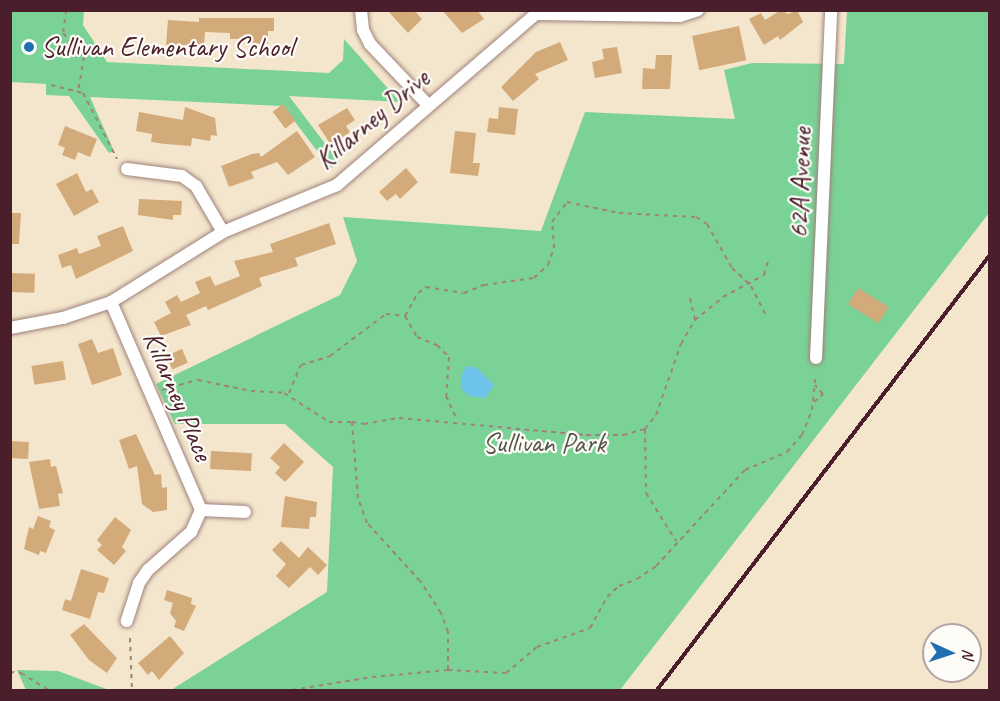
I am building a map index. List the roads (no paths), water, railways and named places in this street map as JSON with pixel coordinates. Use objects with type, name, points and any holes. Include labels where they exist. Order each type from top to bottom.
[{"type":"street","points":[[361,10],[363,30],[370,44],[428,105]]},
{"type":"street","name":"Killarney Drive","points":[[10,328],[63,318],[111,302],[223,232],[337,185],[535,12],[680,16],[698,10]]},
{"type":"street","name":"62A Avenue","points":[[816,358],[831,16]]},
{"type":"street","points":[[127,169],[182,176],[196,186],[223,232]]},
{"type":"street","name":"Killarney Place","points":[[111,302],[201,510]]},
{"type":"street","points":[[127,621],[139,583],[147,570],[191,532],[201,510],[244,512]]},
{"type":"water","points":[[467,366],[477,368],[494,385],[485,398],[469,396],[461,388],[461,376]]},
{"type":"railway","points":[[657,690],[990,255]]},
{"type":"place","name":"Sullivan Elementary School","points":[[29,47]]},
{"type":"park label","name":"Sullivan Park","points":[[544,443]]}]
